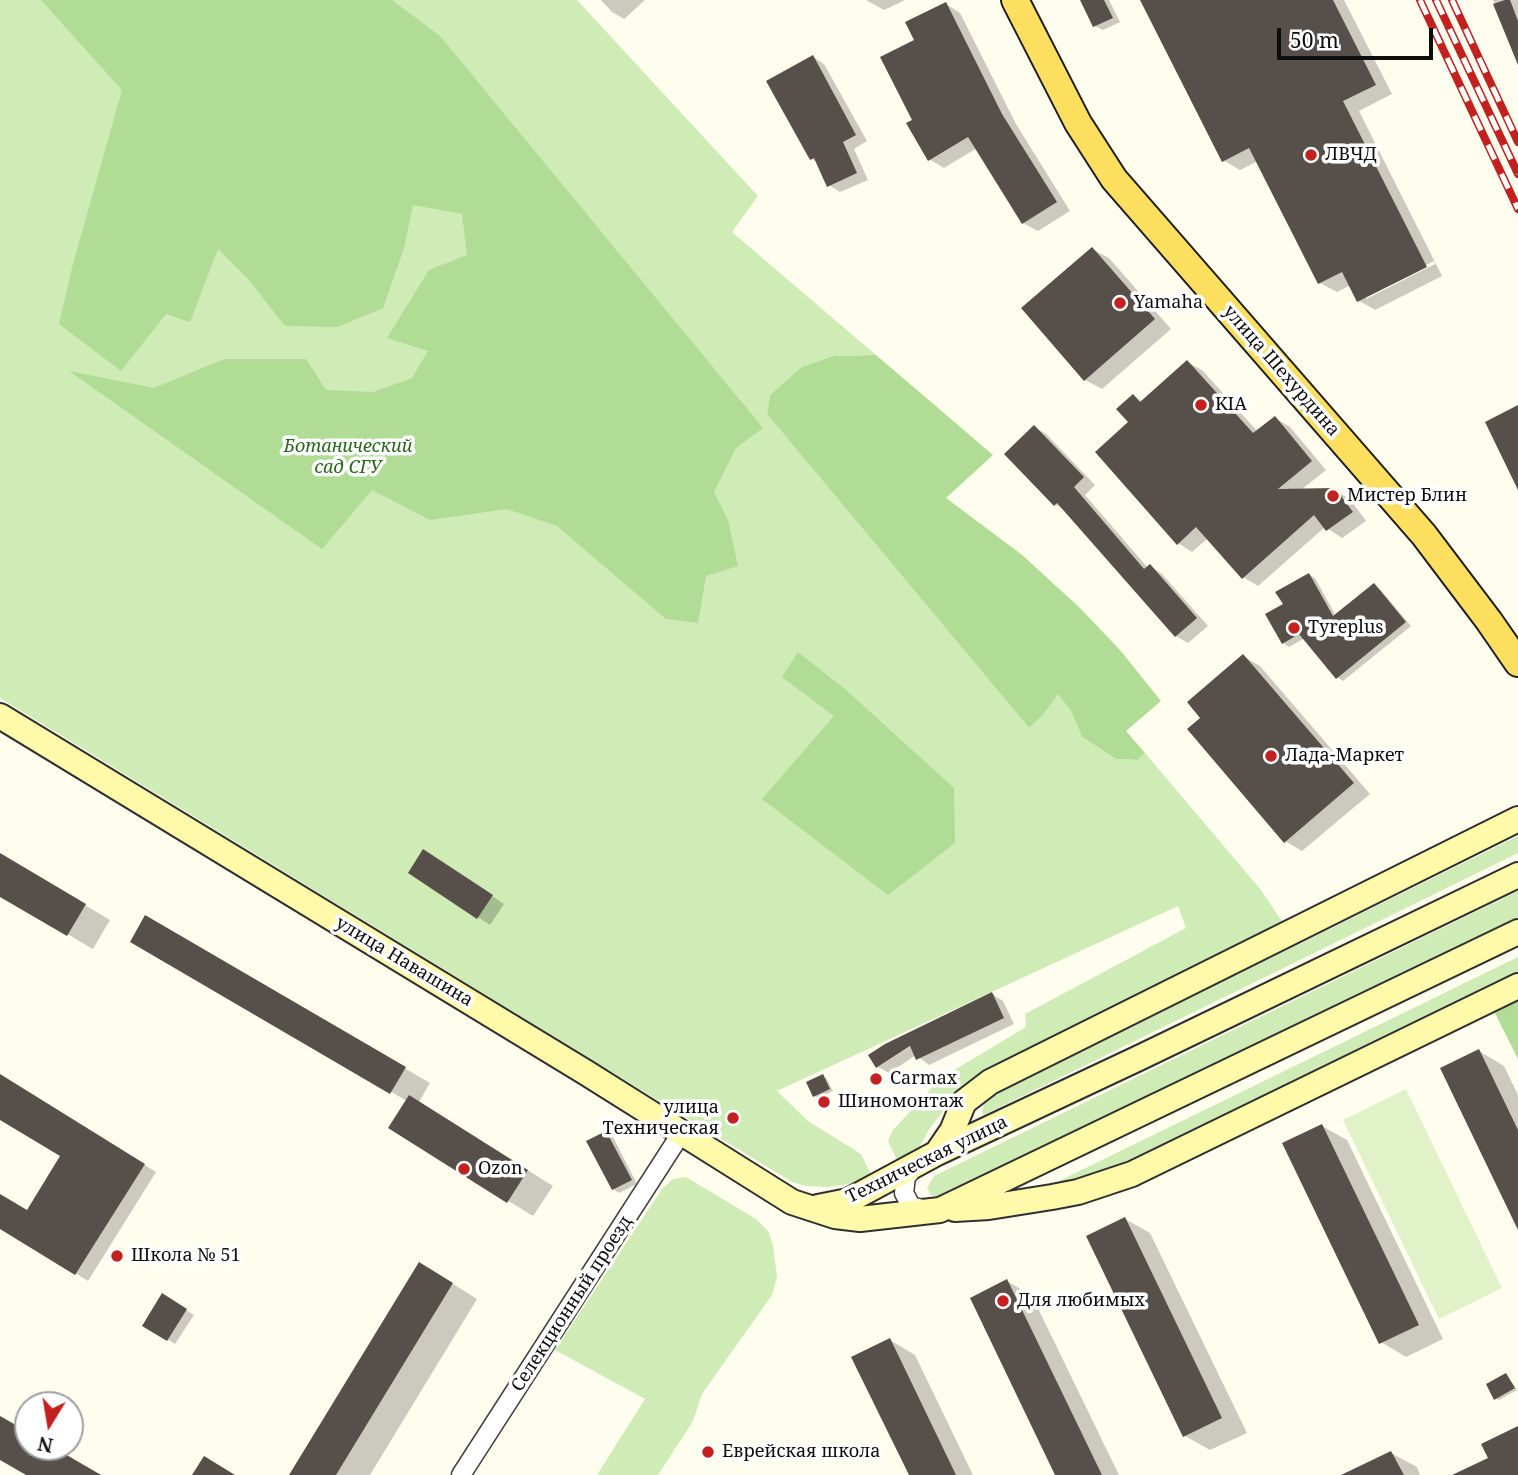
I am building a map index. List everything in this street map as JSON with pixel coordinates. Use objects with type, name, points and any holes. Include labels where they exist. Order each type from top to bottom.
[{"type":"main road","name":"улица Шехурдина","points":[[1015,0],[1078,123],[1114,179],[1424,535],[1518,663]]},
{"type":"main road","name":"улица Навашина","points":[[0,716],[806,1209]]},
{"type":"main road","points":[[927,1159],[952,1131],[964,1102],[990,1082],[1518,819]]},
{"type":"main road","name":"Техническая улица","points":[[806,1209],[848,1201],[927,1159],[1518,875]]},
{"type":"main road","name":"Техническая улица","points":[[806,1209],[860,1219],[935,1211],[1518,932]]},
{"type":"main road","points":[[935,1211],[989,1207],[1052,1197],[1078,1192],[1132,1174],[1518,986]]},
{"type":"street","name":"Селекционный проезд","points":[[461,1475],[682,1132]]},
{"type":"street","points":[[927,1159],[906,1177],[904,1193],[911,1206],[935,1211]]},
{"type":"green space","name":"Ботанический сад СГУ","points":[[0,0],[577,0],[758,196],[732,232],[876,355],[834,356],[770,395],[767,414],[1029,728],[1043,715],[1058,693],[1071,711],[1082,737],[1116,759],[1138,760],[1145,753],[1261,890],[1285,926],[957,1092],[928,1131],[916,1154],[899,1164],[888,1141],[893,1130],[941,1078],[1026,1027],[1025,1014],[1186,928],[1178,906],[777,1091],[808,1121],[861,1154],[872,1177],[828,1187],[806,1186],[792,1182],[0,698]]},
{"type":"green space","points":[[41,0],[392,0],[440,36],[763,428],[736,448],[714,492],[728,520],[738,566],[706,576],[698,623],[666,619],[557,526],[507,509],[430,520],[372,490],[322,549],[69,371],[154,388],[224,359],[306,359],[326,390],[373,392],[412,378],[428,351],[387,338],[429,270],[467,255],[462,214],[413,205],[404,248],[383,308],[338,327],[285,326],[249,280],[218,249],[190,322],[166,314],[121,371],[59,324],[122,90]]},
{"type":"green space","points":[[876,355],[993,455],[946,498],[1021,554],[1079,607],[1120,650],[1161,701],[1126,731],[1145,753],[1138,760],[1116,759],[1082,737],[1071,711],[1058,694],[1043,715],[1029,728],[767,414],[770,395],[802,367],[834,356]]},
{"type":"green space","points":[[798,652],[846,690],[954,788],[955,843],[888,895],[762,799],[834,716],[782,677]]},
{"type":"green space","points":[[1518,836],[1518,853],[984,1115],[982,1112],[984,1104],[1001,1091]]},
{"type":"green space","points":[[1518,891],[1518,917],[940,1197],[931,1195],[927,1188],[934,1176]]},
{"type":"green space","points":[[1518,957],[1518,977],[1130,1166],[1067,1185],[1059,1181]]},
{"type":"green space","points":[[1518,996],[1518,1059],[1494,1011]]},
{"type":"green space","points":[[1406,1089],[1502,1288],[1439,1319],[1343,1120]]},
{"type":"green space","points":[[686,1177],[756,1219],[768,1231],[773,1245],[777,1277],[772,1295],[702,1394],[693,1421],[658,1475],[597,1475],[645,1399],[555,1350],[662,1189],[673,1179]]},
{"type":"building","points":[[1080,0],[1104,0],[1113,18],[1093,27]]},
{"type":"building","name":"ЛВЧД","points":[[1140,0],[1333,0],[1376,85],[1343,101],[1427,267],[1357,302],[1342,272],[1318,284],[1249,148],[1222,162]]},
{"type":"building","points":[[1510,0],[1518,21],[1518,65],[1493,4]]},
{"type":"building","points":[[946,2],[1002,114],[1057,202],[1022,224],[968,137],[928,161],[906,123],[912,120],[880,57],[914,40],[905,22]]},
{"type":"building","points":[[813,55],[856,135],[843,142],[857,173],[827,187],[814,158],[810,160],[766,81]]},
{"type":"building","points":[[1092,247],[1155,319],[1084,381],[1021,308]]},
{"type":"building","points":[[1187,360],[1253,433],[1275,416],[1312,461],[1278,489],[1335,488],[1353,512],[1326,531],[1314,515],[1242,579],[1196,527],[1177,545],[1095,452],[1128,422],[1116,409],[1133,394],[1140,402]]},
{"type":"building","points":[[1518,405],[1518,490],[1485,422]]},
{"type":"building","points":[[1034,425],[1084,477],[1074,487],[1144,569],[1150,564],[1197,618],[1175,637],[1057,503],[1054,506],[1004,454]]},
{"type":"building","points":[[1309,573],[1333,616],[1374,583],[1406,622],[1336,679],[1299,634],[1282,644],[1265,614],[1283,604],[1275,592]]},
{"type":"building","name":"Лада-Маркет","points":[[1243,654],[1354,783],[1284,843],[1187,729],[1200,718],[1187,702]]},
{"type":"building","points":[[423,849],[493,895],[477,919],[408,873]]},
{"type":"building","points":[[0,853],[86,904],[67,936],[0,897]]},
{"type":"building","points":[[145,915],[406,1067],[390,1094],[130,942]]},
{"type":"building","points":[[992,992],[1004,1018],[916,1060],[910,1046],[876,1068],[868,1055],[885,1044]]},
{"type":"building","points":[[1479,1049],[1518,1130],[1518,1230],[1440,1068]]},
{"type":"building","points":[[0,1074],[145,1164],[75,1275],[0,1229],[0,1194],[27,1210],[60,1156],[0,1120]]},
{"type":"building","points":[[823,1074],[830,1089],[813,1097],[806,1082]]},
{"type":"building","points":[[409,1095],[528,1170],[507,1203],[388,1128]]},
{"type":"building","points":[[1322,1124],[1419,1325],[1379,1344],[1282,1143]]},
{"type":"building","points":[[606,1131],[632,1180],[612,1190],[586,1141]]},
{"type":"building","points":[[1125,1217],[1222,1418],[1183,1437],[1086,1236]]},
{"type":"building","points":[[419,1262],[453,1283],[336,1475],[289,1475]]},
{"type":"building","points":[[1007,1279],[1102,1475],[1055,1475],[970,1298]]},
{"type":"building","points":[[162,1293],[187,1309],[167,1341],[142,1326]]},
{"type":"building","points":[[890,1338],[956,1475],[909,1475],[851,1357]]},
{"type":"building","points":[[1506,1373],[1515,1388],[1494,1400],[1486,1384]]},
{"type":"building","points":[[0,1416],[14,1424],[14,1461],[77,1461],[101,1475],[26,1475],[0,1460]]},
{"type":"building","points":[[1518,1426],[1518,1475],[1452,1475],[1488,1458],[1481,1444]]},
{"type":"building","points":[[1391,1451],[1404,1475],[1341,1475]]},
{"type":"building","points":[[204,1456],[235,1475],[192,1475]]},
{"type":"railway","points":[[1420,0],[1518,209]]},
{"type":"railway","points":[[1436,0],[1518,174]]},
{"type":"railway","points":[[1452,0],[1518,142]]},
{"type":"place","name":"ЛВЧД","points":[[1311,155]]},
{"type":"place","name":"Yamaha","points":[[1120,303]]},
{"type":"place","name":"KIA","points":[[1201,405]]},
{"type":"place","name":"Мистер Блин","points":[[1333,496]]},
{"type":"place","name":"Tyreplus","points":[[1294,628]]},
{"type":"place","name":"Лада-Маркет","points":[[1271,756]]},
{"type":"place","name":"Carmax","points":[[876,1079]]},
{"type":"place","name":"Шиномонтаж","points":[[824,1102]]},
{"type":"place","name":"улица Техническая","points":[[733,1118]]},
{"type":"place","name":"Ozon","points":[[464,1169]]},
{"type":"place","name":"Школа № 51","points":[[117,1256]]},
{"type":"place","name":"Для любимых","points":[[1003,1301]]},
{"type":"place","name":"Еврейская школа","points":[[708,1452]]}]
